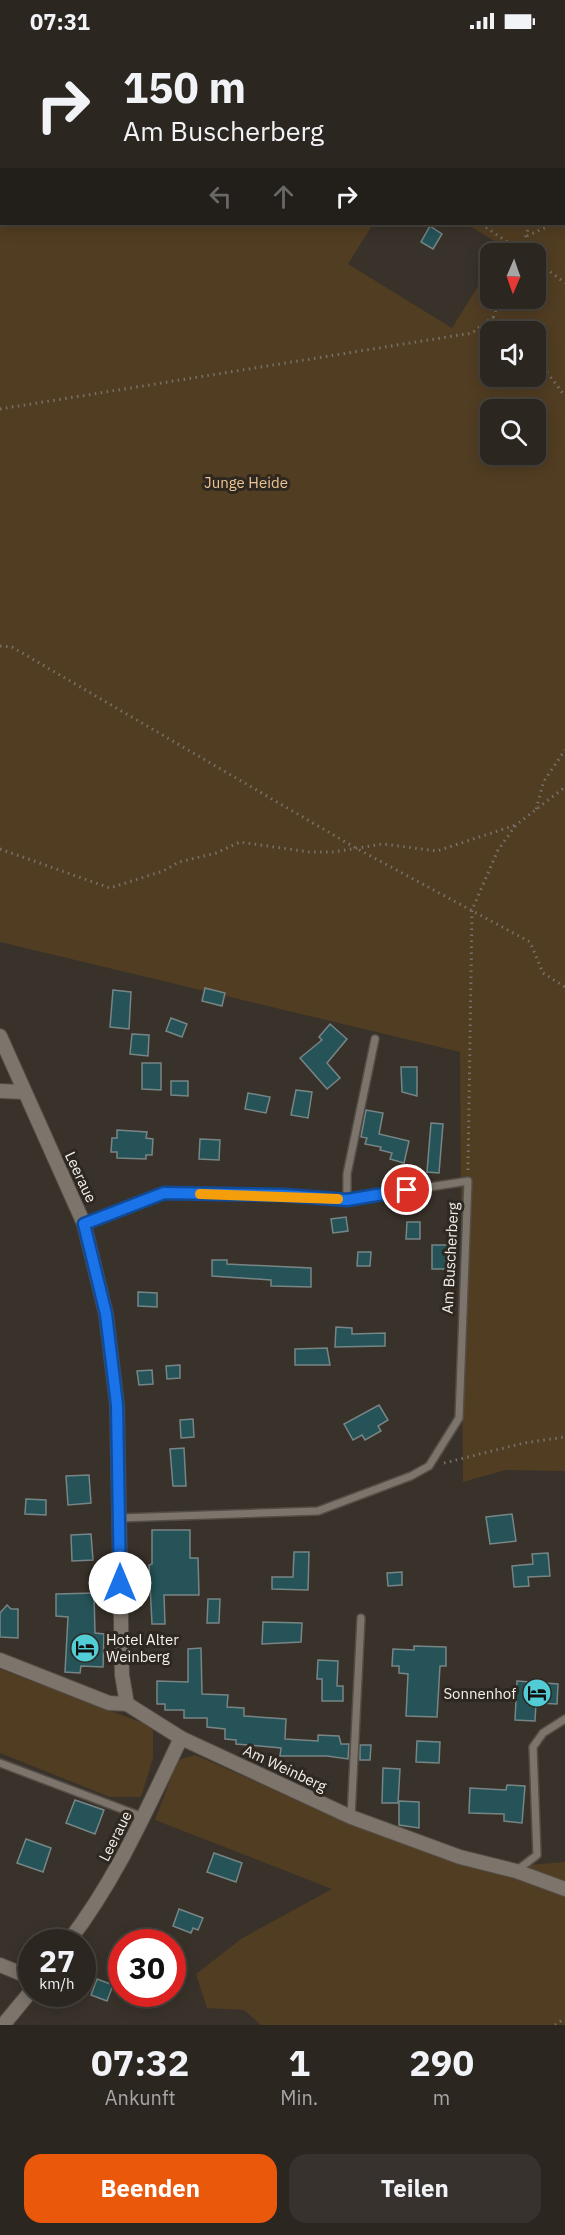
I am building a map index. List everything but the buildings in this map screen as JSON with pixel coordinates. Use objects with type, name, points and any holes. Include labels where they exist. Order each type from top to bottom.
[{"type":"street","name":"Leeraue","points":[[0,1036],[23,1092],[84,1224],[106,1314],[117,1405],[122,1675],[127,1704]]},
{"type":"street","points":[[0,1091],[23,1092]]},
{"type":"street","name":"Am Weinberg","points":[[0,1659],[109,1703],[127,1704],[180,1738],[351,1817],[460,1857],[516,1871],[565,1889]]},
{"type":"street","name":"Leeraue","points":[[78,1929],[121,1862],[180,1738]]},
{"type":"street","points":[[0,1965],[18,1972]]},
{"type":"street","points":[[3,2025],[18,2007]]},
{"type":"lane","points":[[347,1200],[347,1174],[375,1039]]},
{"type":"lane","name":"Am Buscherberg","points":[[84,1224],[164,1193],[284,1195],[347,1200],[468,1181],[459,1418],[429,1466]]},
{"type":"lane","points":[[120,1518],[318,1511],[378,1489],[429,1466]]},
{"type":"lane","points":[[351,1817],[361,1618]]},
{"type":"lane","points":[[516,1871],[537,1855],[533,1748],[543,1733],[565,1719]]},
{"type":"lane","points":[[0,1763],[143,1817]]},
{"type":"path","points":[[482,225],[507,243]]},
{"type":"path","points":[[523,243],[530,225]]},
{"type":"path","points":[[525,237],[551,225]]},
{"type":"path","points":[[546,269],[565,283]]},
{"type":"path","points":[[0,409],[472,333],[493,316],[496,309]]},
{"type":"path","points":[[493,316],[498,321]]},
{"type":"path","points":[[546,371],[565,396]]},
{"type":"path","points":[[0,646],[12,647],[354,847],[530,942],[543,973],[565,987]]},
{"type":"path","points":[[536,809],[544,781],[565,750]]},
{"type":"path","points":[[468,1181],[472,910],[498,850],[516,825],[565,787]]},
{"type":"path","points":[[0,849],[110,888],[164,871],[179,862],[216,853],[240,842],[309,852],[333,852],[383,844],[437,851],[516,825]]},
{"type":"path","points":[[429,1466],[524,1443],[565,1437]]},
{"type":"path","points":[[555,2025],[565,2018]]},
{"type":"green space","name":"Junge Heide","points":[[0,225],[372,225],[348,264],[452,328],[480,283],[480,309],[546,309],[546,243],[498,243],[468,225],[565,225],[565,1471],[505,1470],[463,1482],[460,1052],[0,942]]},
{"type":"green space","points":[[0,1669],[153,1727],[153,1758],[141,1797],[110,1797],[0,1753]]},
{"type":"green space","points":[[195,1755],[343,1820],[516,1866],[565,1862],[565,2025],[261,2025],[244,2010],[207,2008],[196,1974],[241,1939],[332,1889],[155,1820],[178,1760]]},
{"type":"slow traffic","points":[[200,1194],[284,1195],[338,1199]]},
{"type":"place","name":"Hotel Alter Weinberg","points":[[85,1648]]},
{"type":"place","name":"Sonnenhof","points":[[537,1693]]},
{"type":"route","points":[[120,1583],[117,1405],[106,1314],[84,1224],[164,1193],[284,1195],[347,1200],[407,1190]]}]
